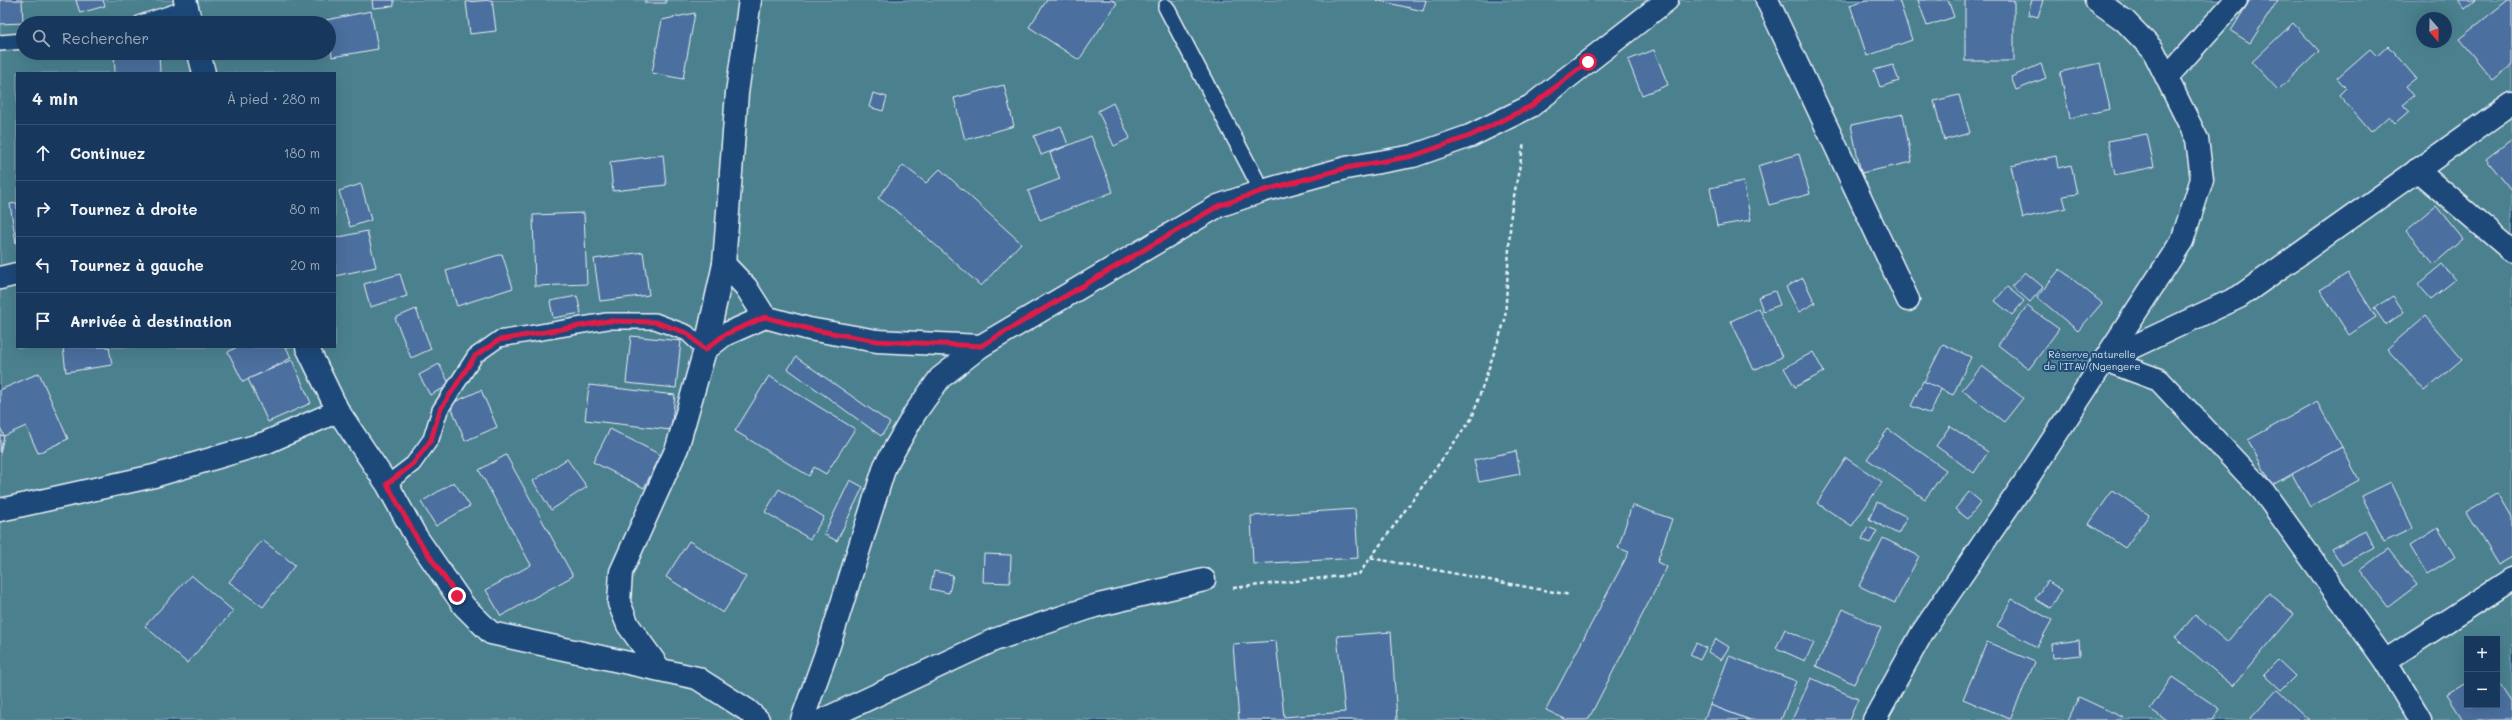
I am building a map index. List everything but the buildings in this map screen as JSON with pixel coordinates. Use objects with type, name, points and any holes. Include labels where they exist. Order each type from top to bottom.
[{"type":"street","points":[[659,668],[626,619],[619,602],[621,572],[677,448],[705,350],[724,264],[737,93],[750,0]]},
{"type":"street","points":[[1634,26],[1644,0]]},
{"type":"street","points":[[802,720],[829,645],[885,466],[915,413],[940,378],[981,346],[1218,206],[1262,191],[1346,168],[1413,156],[1470,136],[1531,106],[1667,0]]},
{"type":"street","points":[[1767,0],[1908,300]]},
{"type":"street","points":[[1878,719],[1922,633],[2105,360],[2182,241],[2202,179],[2197,139],[2153,50],[2125,21],[2096,0]]},
{"type":"street","points":[[2167,77],[2236,0]]},
{"type":"street","points":[[201,60],[204,72]]},
{"type":"street","points":[[2105,360],[2239,297],[2512,103]]},
{"type":"street","points":[[2416,170],[2512,251]]},
{"type":"street","points":[[724,264],[746,287],[765,317]]},
{"type":"street","points":[[0,278],[16,274]]},
{"type":"street","points":[[705,350],[724,335],[765,317],[809,329],[877,341],[981,346]]},
{"type":"street","points":[[308,348],[338,411],[387,484],[415,535],[441,575],[464,606],[491,633],[659,668],[697,678],[747,710],[758,720]]},
{"type":"street","points":[[2105,360],[2159,380],[2263,491],[2385,661],[2420,720]]},
{"type":"street","points":[[0,510],[154,476],[266,443],[338,411]]},
{"type":"street","points":[[2385,661],[2512,579]]},
{"type":"street","points":[[823,720],[994,640],[1095,606],[1204,580]]},
{"type":"lane","points":[[1166,7],[1262,191]]},
{"type":"lane","points":[[166,16],[188,10]]},
{"type":"lane","points":[[0,43],[16,42]]},
{"type":"lane","points":[[387,484],[413,464],[431,440],[440,410],[475,356],[499,340],[608,321],[655,322],[687,333],[705,350]]},
{"type":"path","points":[[1204,580],[1221,572],[1225,589],[1359,574],[1472,418],[1505,320],[1511,212],[1531,106]]},
{"type":"path","points":[[1370,558],[1570,595]]},
{"type":"green space","name":"Réserve naturelle de l'ITAV (Ngengere","points":[[0,0],[2512,0],[2512,720],[0,720]]},
{"type":"route","points":[[457,596],[441,575],[415,535],[387,484],[413,464],[431,440],[440,410],[475,356],[499,340],[608,321],[655,322],[687,333],[705,350],[724,335],[765,317],[809,329],[877,341],[981,346],[1218,206],[1262,191],[1346,168],[1413,156],[1470,136],[1531,106],[1588,62]]}]
